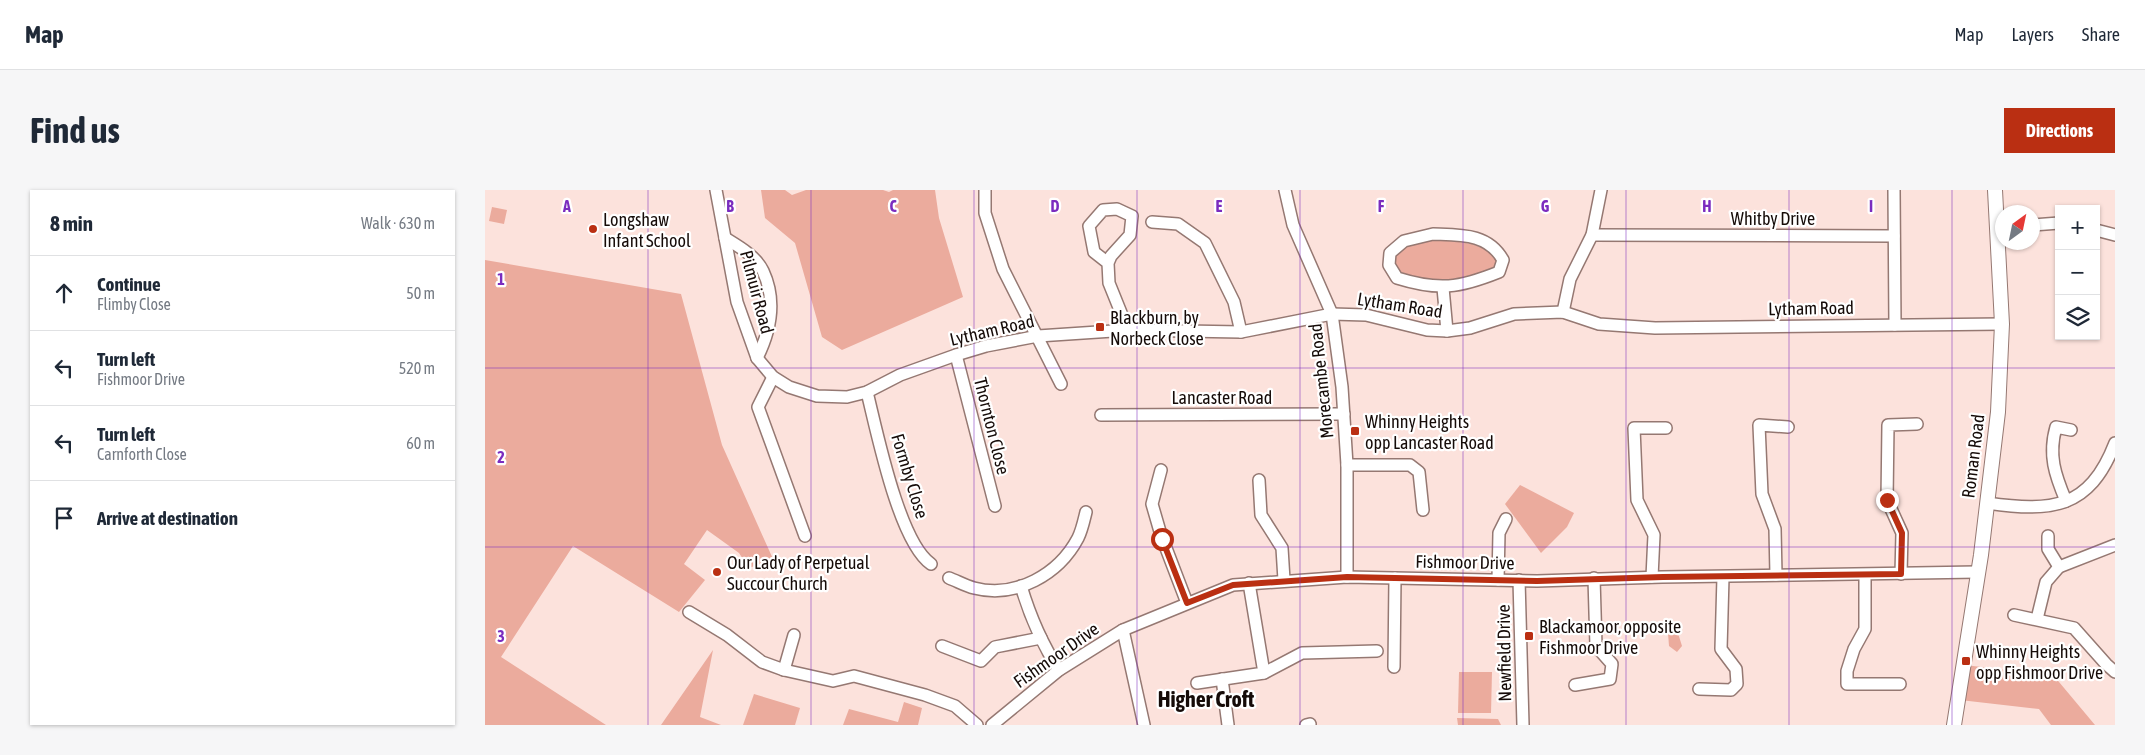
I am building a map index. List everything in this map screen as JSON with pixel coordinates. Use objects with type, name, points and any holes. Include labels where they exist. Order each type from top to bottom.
[{"type":"street","name":"Pilmuir Road","points":[[716,190],[737,302],[757,358],[773,377]]},
{"type":"street","points":[[985,190],[985,213],[1003,269],[1061,384]]},
{"type":"street","name":"Morecambe Road","points":[[1285,190],[1293,225],[1333,314],[1344,414],[1347,465],[1347,577]]},
{"type":"street","points":[[1563,312],[1570,279],[1592,235],[1601,190]]},
{"type":"street","points":[[1894,190],[1895,325]]},
{"type":"street","name":"Roman Road","points":[[1995,190],[1997,205]]},
{"type":"street","points":[[1108,263],[1094,252],[1089,226],[1103,210],[1117,210],[1132,216],[1130,236],[1111,256],[1108,263],[1109,283],[1128,330]]},
{"type":"street","points":[[1152,222],[1178,224],[1205,243],[1234,302],[1241,332]]},
{"type":"street","points":[[2040,224],[2055,223]]},
{"type":"street","points":[[2100,230],[2114,231]]},
{"type":"street","points":[[1433,234],[1467,235],[1496,248],[1503,260],[1499,272],[1472,283],[1443,288],[1417,285],[1397,278],[1389,265],[1390,253],[1404,241],[1433,234]]},
{"type":"street","name":"Whitby Drive","points":[[1592,235],[1894,236]]},
{"type":"street","points":[[725,238],[746,251],[763,270],[769,294],[771,316],[767,337],[757,358]]},
{"type":"street","name":"Roman Road","points":[[1953,725],[1987,503],[1998,412],[2003,324],[2001,250]]},
{"type":"street","points":[[1443,288],[1447,331]]},
{"type":"street","name":"Lytham Road","points":[[773,377],[789,387],[817,396],[847,397],[867,392],[900,375],[956,355],[985,346],[1038,336],[1128,330],[1241,332],[1333,314],[1366,315],[1427,330],[1447,331],[1471,328],[1514,314],[1563,312],[1599,324],[1655,328],[2003,324]]},
{"type":"street","name":"Thornton Close","points":[[956,355],[995,506]]},
{"type":"street","points":[[773,377],[758,407],[805,536]]},
{"type":"street","name":"Formby Close","points":[[867,392],[893,494],[913,541],[923,558],[931,564]]},
{"type":"street","name":"Lancaster Road","points":[[1101,415],[1344,414]]},
{"type":"street","points":[[1901,574],[1902,533],[1887,500],[1888,425],[1917,424]]},
{"type":"street","points":[[1776,575],[1775,529],[1762,494],[1759,425],[1788,427]]},
{"type":"street","points":[[1652,577],[1654,535],[1637,500],[1634,428],[1666,428]]},
{"type":"street","points":[[2066,501],[2053,466],[2052,445],[2056,428],[2071,430]]},
{"type":"street","points":[[1987,503],[2031,508],[2066,501],[2086,491],[2111,467],[2115,443]]},
{"type":"street","points":[[1347,465],[1410,465],[1419,472],[1423,510]]},
{"type":"street","points":[[1161,470],[1152,504],[1161,535],[1187,603]]},
{"type":"street","points":[[1259,480],[1261,515],[1282,548],[1284,580]]},
{"type":"street","points":[[949,578],[975,589],[1003,590],[1034,583],[1059,564],[1078,537],[1086,512]]},
{"type":"street","points":[[1498,580],[1499,533],[1506,519]]},
{"type":"street","points":[[2048,536],[2048,549],[2059,567]]},
{"type":"street","points":[[2037,619],[2045,582],[2059,567],[2115,545]]},
{"type":"street","name":"Fishmoor Drive","points":[[992,725],[1059,670],[1123,630],[1233,585],[1347,577],[1519,580],[1977,572]]},
{"type":"street","points":[[1865,575],[1865,629],[1854,649],[1847,672],[1847,684],[1900,684]]},
{"type":"street","points":[[1699,689],[1731,690],[1737,684],[1736,669],[1721,650],[1723,577]]},
{"type":"street","points":[[1393,667],[1395,578]]},
{"type":"street","points":[[1575,684],[1610,679],[1612,664],[1596,646],[1594,578]]},
{"type":"street","name":"Newfield Drive","points":[[1519,580],[1523,725]]},
{"type":"street","points":[[1249,583],[1264,673]]},
{"type":"street","points":[[1021,586],[1030,614],[1059,670]]},
{"type":"street","points":[[689,612],[727,635],[762,662],[784,670],[833,681],[854,676],[925,695],[955,706],[977,725]]},
{"type":"street","points":[[2014,615],[2070,626],[2078,631],[2115,672]]},
{"type":"street","points":[[1123,630],[1145,725]]},
{"type":"street","points":[[784,670],[795,635]]},
{"type":"street","points":[[942,646],[981,660],[995,647],[1041,638]]},
{"type":"street","points":[[1197,683],[1264,673],[1302,653],[1377,651]]},
{"type":"street","points":[[1222,679],[1228,725]]},
{"type":"shaded area","points":[[761,190],[785,190],[792,195],[806,190],[883,190],[889,192],[893,190],[935,190],[939,218],[963,297],[842,350],[822,337],[795,243],[765,218]]},
{"type":"shaded area","points":[[492,207],[507,210],[504,224],[489,221]]},
{"type":"shaded area","points":[[1439,239],[1472,244],[1493,252],[1497,263],[1488,272],[1464,281],[1436,281],[1397,273],[1395,256],[1405,247]]},
{"type":"shaded area","points":[[485,260],[681,294],[722,445],[773,559],[749,568],[739,553],[707,530],[684,564],[705,580],[679,612],[573,546],[501,657],[606,725],[485,725]]},
{"type":"shaded area","points":[[1520,485],[1574,513],[1567,527],[1541,553],[1505,504]]},
{"type":"shaded area","points":[[1676,627],[1682,646],[1677,652],[1669,646],[1668,633]]},
{"type":"shaded area","points":[[713,650],[700,717],[721,725],[661,725]]},
{"type":"shaded area","points":[[1965,665],[2054,676],[2095,725],[2051,725],[2039,709],[1960,700]]},
{"type":"shaded area","points":[[1459,672],[1492,672],[1491,713],[1458,713]]},
{"type":"shaded area","points":[[754,694],[800,708],[795,725],[743,725]]},
{"type":"shaded area","points":[[904,702],[922,708],[918,725],[843,725],[849,709],[898,722]]},
{"type":"shaded area","points":[[1457,718],[1498,719],[1501,725],[1458,725]]},
{"type":"place","name":"Longshaw Infant School","points":[[593,229]]},
{"type":"place","name":"Blackburn, by Norbeck Close","points":[[1100,327]]},
{"type":"place","name":"Whinny Heights opp Lancaster Road","points":[[1355,431]]},
{"type":"place","name":"Our Lady of Perpetual Succour Church","points":[[717,572]]},
{"type":"place","name":"Blackamoor, opposite Fishmoor Drive","points":[[1529,636]]},
{"type":"place","name":"Whinny Heights opp Fishmoor Drive","points":[[1966,661]]},
{"type":"district","name":"Higher Croft","points":[[1206,699]]},
{"type":"route","points":[[1162,539],[1187,603],[1233,585],[1347,577],[1537,581],[1594,578],[1901,574],[1902,533],[1887,500]]}]
